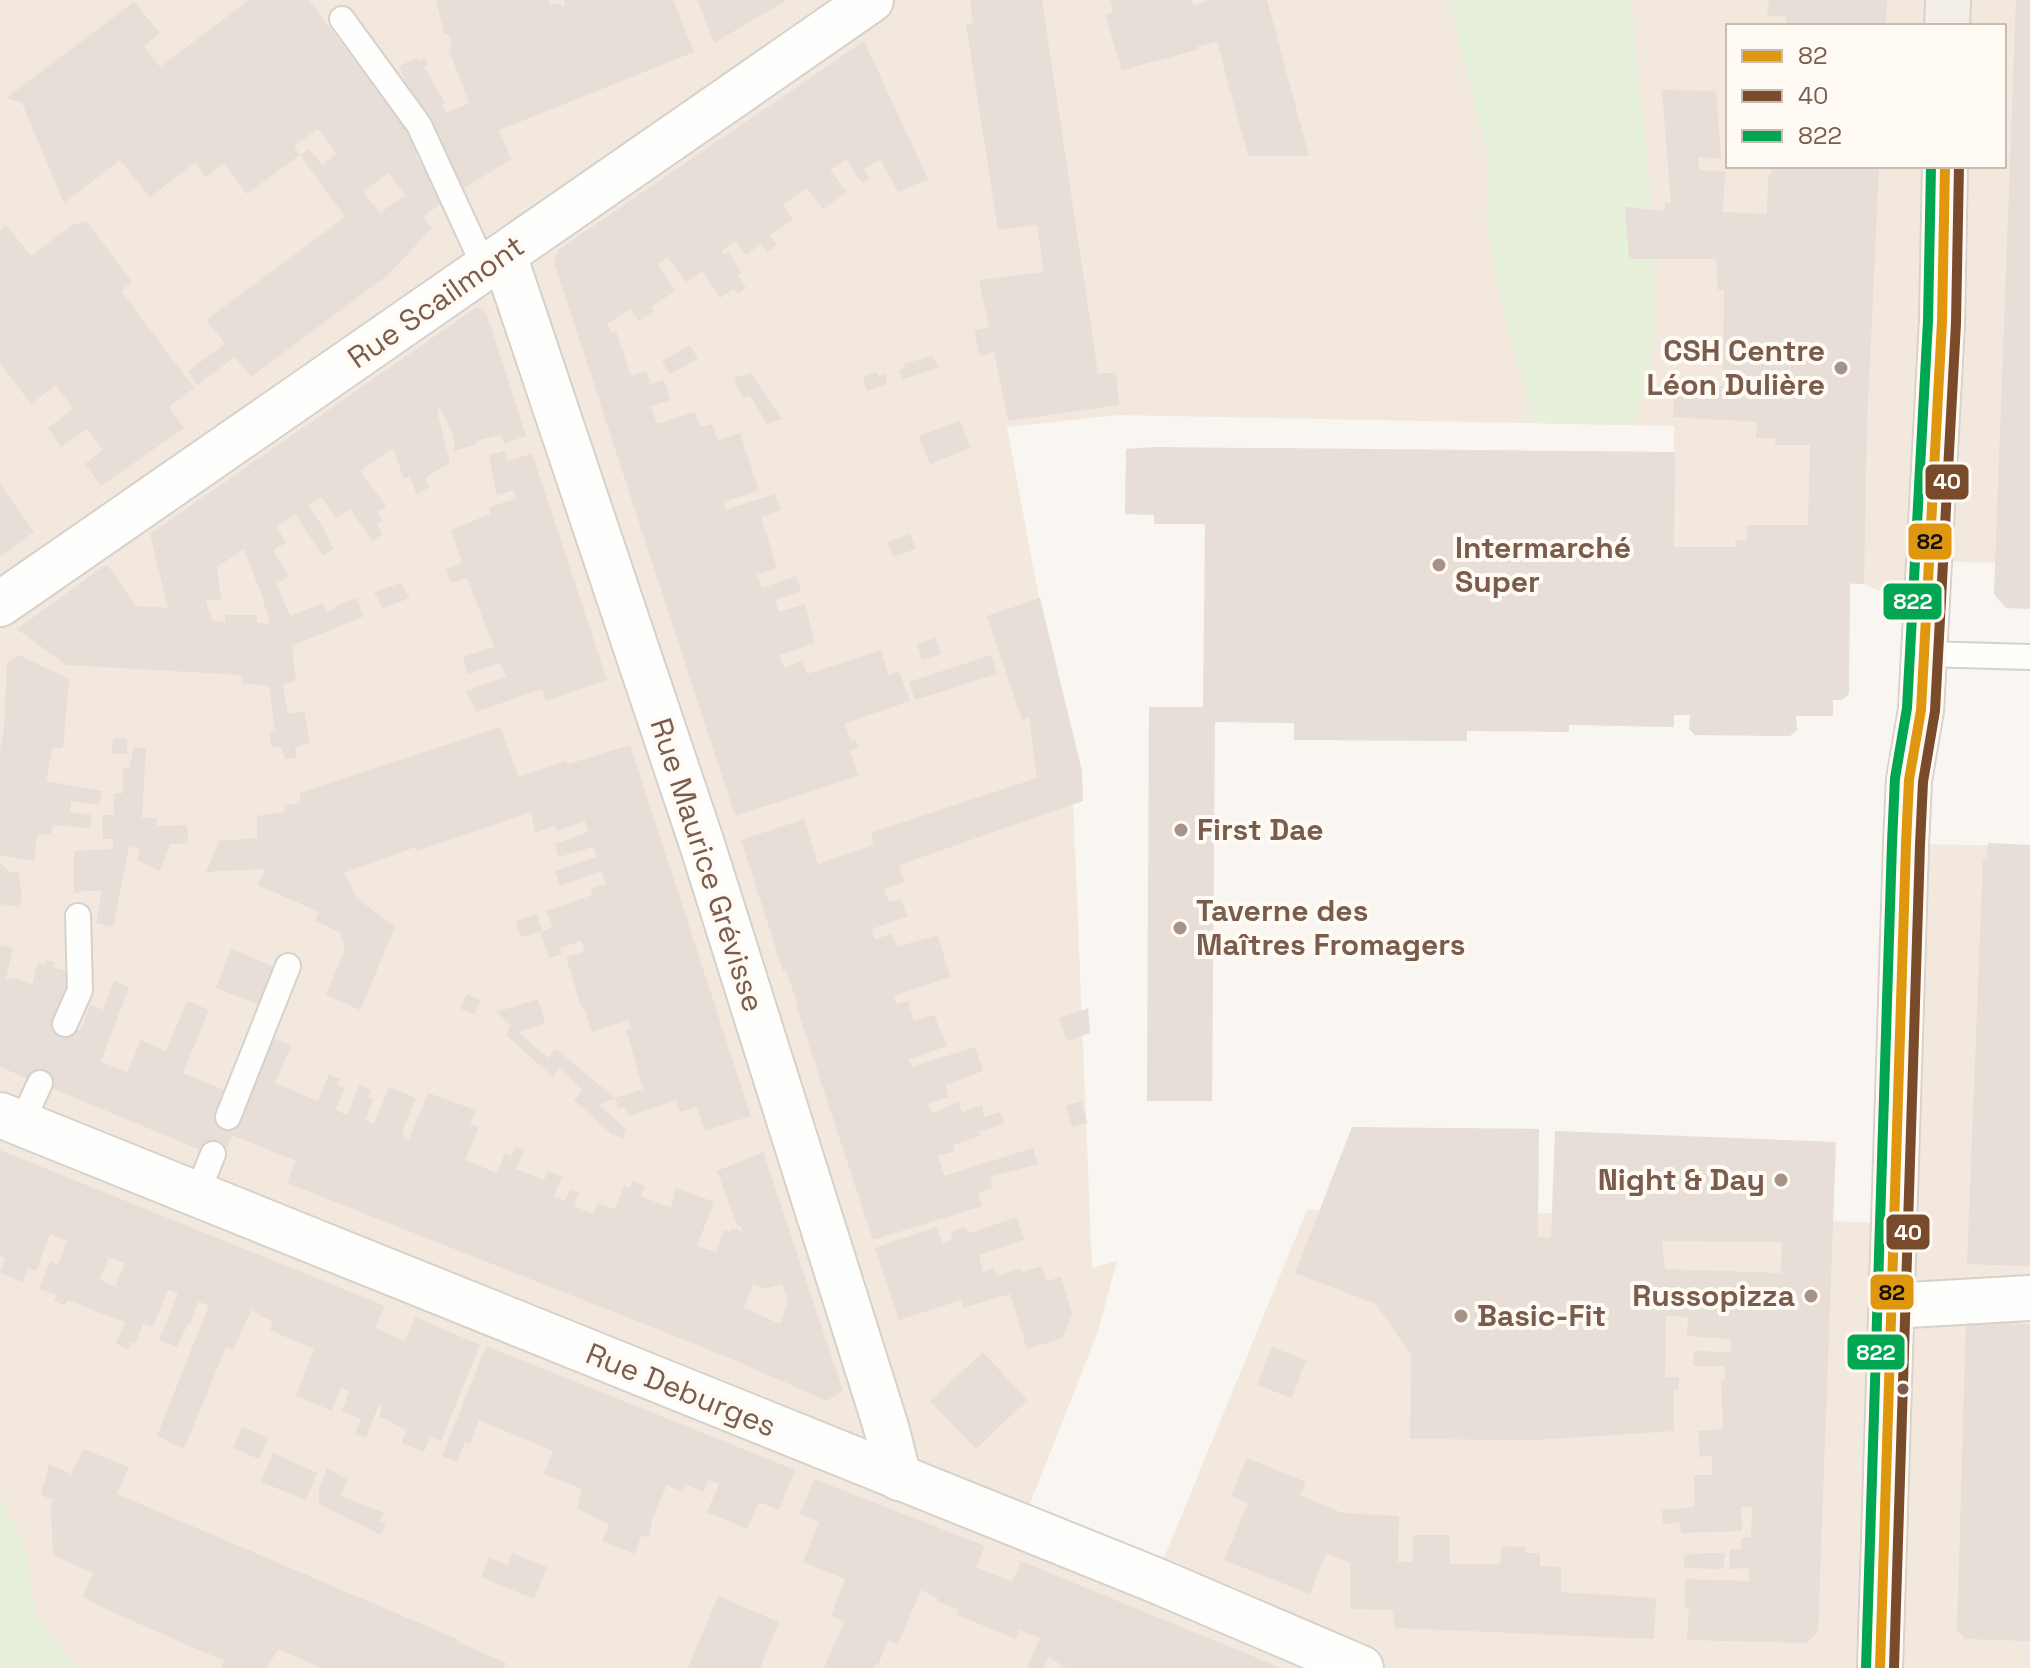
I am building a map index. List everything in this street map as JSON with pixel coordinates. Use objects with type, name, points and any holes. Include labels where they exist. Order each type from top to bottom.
[{"type":"main road","points":[[1947,24],[1948,0]]},
{"type":"main road","points":[[1880,1668],[1906,844],[1909,780],[1921,710],[1942,322],[1945,168]]},
{"type":"street","name":"Rue Scailmont","points":[[0,604],[871,0]]},
{"type":"street","name":"Rue Maurice Grévisse","points":[[494,262],[702,844],[886,1427],[899,1478]]},
{"type":"street","name":"Rue Deburges","points":[[11,1119],[1155,1580],[1361,1668]]},
{"type":"street","points":[[1892,1306],[2030,1298]]},
{"type":"lane","points":[[342,19],[419,125],[494,262]]},
{"type":"lane","points":[[1923,654],[2030,657]]},
{"type":"lane","points":[[65,1024],[80,990],[78,916]]},
{"type":"lane","points":[[228,1117],[288,966]]},
{"type":"lane","points":[[11,1119],[40,1083]]},
{"type":"lane","points":[[197,1194],[213,1154]]},
{"type":"shaded area","points":[[0,0],[2030,0],[2030,564],[1928,561],[1925,612],[1864,584],[1673,584],[1674,426],[1118,415],[1007,427],[1072,775],[1092,1268],[1117,1261],[1098,1331],[1021,1527],[1155,1580],[1307,1210],[1894,1223],[1906,844],[2030,846],[2030,1668],[72,1668],[33,1612],[0,1497]]},
{"type":"green space","points":[[1448,0],[1631,0],[1656,248],[1656,328],[1649,378],[1633,425],[1534,423],[1499,294],[1486,215],[1489,160]]},
{"type":"green space","points":[[0,1494],[26,1551],[35,1613],[74,1668],[0,1668]]},
{"type":"building","points":[[249,0],[309,0],[421,150],[415,155],[435,180],[430,184],[444,201],[423,217],[432,228],[389,274],[251,377],[235,357],[197,385],[188,371],[225,344],[206,320],[345,217],[300,155],[247,194],[224,163],[206,177],[195,163],[150,197],[120,160],[64,203],[22,103],[6,98],[134,2],[160,33],[144,46],[160,67]],"holes":[[[318,129],[337,154],[322,165],[309,149],[300,155],[294,146]],[[388,173],[406,195],[380,213],[363,192]]]},
{"type":"building","points":[[436,0],[549,0],[550,5],[560,3],[565,6],[564,0],[673,0],[694,52],[499,130],[511,159],[458,192],[399,66],[425,58],[428,65],[424,66],[445,103],[442,105],[446,113],[469,103],[449,50],[452,48],[449,34],[444,34]]},
{"type":"building","points":[[697,0],[787,0],[714,43]]},
{"type":"building","points":[[970,0],[1042,0],[1098,373],[1116,373],[1119,405],[1008,421],[994,352],[980,356],[974,330],[989,327],[979,280],[1044,272],[1037,225],[998,230],[966,24],[973,23]]},
{"type":"building","points":[[1110,0],[1192,0],[1194,6],[1206,0],[1267,0],[1309,156],[1248,156],[1217,42],[1122,70],[1105,15],[1113,12]]},
{"type":"building","points":[[1769,0],[1887,0],[1886,24],[1786,24],[1786,16],[1767,16]]},
{"type":"building","points":[[2016,0],[2030,0],[2030,609],[2006,608],[1994,594]]},
{"type":"building","points":[[864,41],[928,179],[898,192],[880,159],[864,169],[870,178],[862,183],[846,159],[830,170],[847,192],[823,209],[807,188],[783,205],[793,219],[770,235],[777,245],[767,252],[761,244],[746,255],[736,241],[722,251],[724,255],[728,252],[742,273],[738,275],[746,288],[738,294],[734,289],[720,298],[702,271],[686,282],[668,257],[658,264],[675,291],[651,307],[654,311],[639,321],[630,309],[607,324],[611,332],[616,331],[631,376],[646,371],[651,384],[664,380],[670,400],[651,406],[657,424],[695,412],[700,427],[712,424],[718,440],[740,433],[759,490],[724,502],[725,510],[775,494],[781,510],[761,517],[777,568],[757,575],[762,588],[796,576],[801,591],[775,600],[779,612],[805,604],[815,643],[780,655],[784,668],[802,661],[807,674],[881,650],[888,675],[899,671],[910,701],[845,723],[850,740],[856,739],[858,748],[850,751],[858,776],[735,816],[554,262],[558,250]]},
{"type":"building","points":[[1662,90],[1716,91],[1721,159],[1698,157],[1699,170],[1725,172],[1723,212],[1767,214],[1771,168],[1879,168],[1867,424],[1864,584],[1850,583],[1849,694],[1842,700],[1833,700],[1833,716],[1796,716],[1797,730],[1790,736],[1695,735],[1689,729],[1690,715],[1674,715],[1674,727],[1569,725],[1569,732],[1467,731],[1467,741],[1294,740],[1294,723],[1215,722],[1212,1101],[1147,1101],[1149,707],[1203,707],[1205,524],[1154,524],[1154,515],[1125,514],[1126,449],[1675,452],[1674,547],[1736,547],[1735,540],[1747,540],[1747,525],[1808,525],[1810,445],[1775,445],[1775,438],[1756,438],[1757,422],[1673,417],[1674,402],[1667,385],[1723,386],[1724,290],[1718,290],[1716,259],[1629,259],[1625,207],[1665,211],[1665,203],[1671,203]]},
{"type":"building","points":[[86,221],[132,282],[121,291],[194,388],[169,407],[184,428],[101,486],[85,464],[103,450],[87,429],[61,447],[48,428],[73,409],[56,385],[31,404],[0,363],[0,230],[6,225],[31,256],[72,225]]},
{"type":"building","points":[[477,307],[487,314],[526,436],[504,444],[501,435],[454,451],[454,436],[440,408],[437,410],[450,463],[425,478],[429,487],[417,495],[410,476],[404,479],[393,448],[360,471],[386,506],[377,512],[383,520],[377,524],[383,534],[372,541],[350,509],[336,518],[321,497],[308,506],[323,527],[333,549],[323,556],[295,514],[277,527],[286,543],[273,550],[289,576],[276,584],[290,616],[323,603],[326,611],[335,610],[334,607],[356,598],[364,616],[292,646],[296,680],[283,685],[288,714],[304,711],[310,743],[295,748],[296,758],[285,759],[281,748],[271,746],[270,731],[275,730],[269,686],[241,683],[242,675],[66,665],[17,629],[107,564],[136,606],[168,608],[150,534]],"holes":[[[244,549],[270,624],[257,623],[257,615],[225,615],[225,622],[213,621],[206,600],[221,600],[217,567]]]},
{"type":"building","points":[[690,345],[698,359],[670,374],[662,361]]},
{"type":"building","points":[[932,356],[939,368],[903,379],[898,370],[905,368],[904,364]]},
{"type":"building","points":[[877,372],[879,376],[885,374],[887,384],[867,391],[863,377]]},
{"type":"building","points":[[751,373],[782,419],[767,424],[750,396],[742,398],[734,378]]},
{"type":"building","points":[[960,421],[970,448],[930,464],[919,436]]},
{"type":"building","points":[[505,451],[507,461],[532,454],[607,680],[546,701],[542,689],[476,712],[466,691],[506,677],[500,663],[468,674],[463,657],[494,647],[467,578],[451,583],[446,569],[462,563],[451,530],[490,514],[489,507],[516,499],[514,490],[497,495],[489,455]]},
{"type":"building","points":[[0,484],[34,532],[0,557]]},
{"type":"building","points":[[910,534],[916,549],[893,557],[888,542]]},
{"type":"building","points":[[400,583],[410,598],[383,608],[374,592]]},
{"type":"building","points":[[1040,598],[1082,771],[1083,801],[899,865],[904,882],[884,889],[889,902],[901,898],[907,917],[872,929],[875,939],[892,934],[897,947],[938,935],[950,977],[894,996],[896,1004],[908,1001],[914,1021],[934,1015],[947,1046],[909,1059],[912,1067],[975,1047],[983,1071],[945,1085],[948,1097],[928,1103],[932,1113],[959,1102],[962,1112],[982,1105],[984,1117],[1000,1112],[1004,1123],[979,1132],[980,1136],[953,1145],[955,1151],[938,1156],[944,1176],[1033,1148],[1038,1164],[990,1177],[993,1188],[977,1193],[982,1206],[873,1240],[741,840],[804,819],[818,864],[874,845],[871,833],[1037,778],[1029,717],[1022,720],[987,616]]},
{"type":"building","points":[[936,638],[941,654],[922,660],[917,644]]},
{"type":"building","points":[[19,655],[69,679],[63,748],[52,748],[46,781],[102,791],[99,805],[71,801],[70,812],[92,815],[90,828],[53,825],[51,834],[37,835],[34,861],[0,855],[0,750],[7,663]]},
{"type":"building","points":[[991,655],[997,674],[915,700],[909,682]]},
{"type":"building","points":[[500,727],[519,777],[630,745],[751,1116],[705,1131],[697,1107],[680,1112],[676,1100],[629,1116],[624,1107],[618,1109],[615,1098],[643,1089],[626,1030],[631,1028],[628,1020],[592,1032],[566,957],[585,951],[581,941],[560,948],[562,954],[549,958],[540,932],[553,927],[546,911],[592,895],[591,889],[606,884],[601,871],[560,886],[555,871],[596,857],[593,847],[559,857],[555,844],[588,832],[585,821],[557,831],[555,826],[535,833],[531,812],[417,851],[415,847],[344,873],[354,896],[395,927],[360,1010],[326,995],[345,949],[340,932],[315,921],[319,912],[258,885],[265,869],[206,872],[219,841],[257,838],[257,816],[285,812],[284,805],[300,803],[300,793]]},
{"type":"building","points":[[113,738],[127,739],[127,754],[112,754]]},
{"type":"building","points":[[134,747],[146,748],[142,818],[157,818],[157,826],[187,825],[188,843],[170,844],[160,871],[137,860],[140,848],[129,847],[113,927],[96,923],[102,891],[74,893],[74,851],[113,849],[113,839],[103,839],[102,815],[114,815],[114,794],[123,793],[123,768],[129,768]]},
{"type":"building","points":[[1988,843],[2030,845],[2030,1266],[1967,1264],[1983,859],[1987,859]]},
{"type":"building","points":[[0,863],[10,872],[18,872],[22,895],[19,907],[0,904]]},
{"type":"building","points":[[537,914],[542,931],[521,937],[516,921]]},
{"type":"building","points":[[0,945],[13,948],[6,979],[17,978],[32,985],[38,962],[45,965],[46,960],[55,962],[54,968],[73,972],[57,1020],[80,1031],[91,1004],[103,1010],[114,981],[129,987],[101,1061],[127,1073],[141,1040],[166,1051],[187,1001],[209,1010],[183,1073],[229,1092],[269,1036],[291,1046],[275,1083],[318,1101],[329,1074],[340,1079],[337,1085],[345,1089],[335,1110],[347,1115],[359,1085],[371,1090],[368,1097],[373,1100],[366,1120],[374,1124],[389,1087],[416,1098],[401,1134],[409,1139],[428,1093],[476,1110],[470,1124],[479,1127],[465,1160],[497,1173],[505,1153],[511,1156],[516,1146],[524,1150],[516,1169],[544,1180],[548,1171],[562,1176],[554,1197],[565,1201],[570,1190],[579,1193],[574,1206],[594,1214],[597,1203],[615,1209],[624,1186],[630,1188],[632,1181],[645,1186],[641,1196],[671,1208],[676,1188],[714,1202],[697,1246],[716,1252],[724,1230],[730,1232],[732,1228],[742,1231],[717,1171],[763,1152],[843,1390],[827,1401],[725,1356],[287,1183],[296,1161],[232,1135],[223,1159],[0,1067]],"holes":[[[753,1284],[765,1289],[782,1284],[788,1302],[780,1324],[744,1308]]]},
{"type":"building","points":[[231,949],[271,965],[274,978],[262,1006],[216,988]]},
{"type":"building","points":[[467,994],[481,1001],[474,1015],[460,1008]]},
{"type":"building","points":[[538,999],[545,1023],[518,1032],[548,1058],[556,1049],[615,1098],[599,1105],[626,1129],[623,1139],[614,1136],[574,1100],[583,1090],[559,1068],[553,1077],[506,1035],[511,1025],[496,1012]]},
{"type":"building","points":[[1088,1008],[1090,1033],[1067,1041],[1059,1018]]},
{"type":"building","points":[[1082,1101],[1087,1123],[1072,1127],[1066,1106]]},
{"type":"building","points":[[1352,1127],[1539,1129],[1538,1237],[1551,1237],[1555,1131],[1836,1142],[1818,1632],[1806,1643],[1687,1640],[1689,1609],[1685,1609],[1685,1579],[1749,1581],[1749,1568],[1730,1569],[1730,1549],[1741,1549],[1741,1538],[1751,1537],[1752,1507],[1741,1506],[1742,1531],[1681,1533],[1680,1522],[1663,1524],[1662,1510],[1695,1507],[1694,1475],[1712,1475],[1712,1456],[1700,1457],[1698,1431],[1723,1429],[1721,1380],[1725,1379],[1725,1366],[1693,1366],[1694,1351],[1731,1352],[1731,1339],[1687,1336],[1688,1317],[1666,1316],[1665,1377],[1679,1377],[1679,1390],[1674,1390],[1674,1431],[1536,1440],[1410,1439],[1411,1355],[1376,1304],[1295,1273]],"holes":[[[1662,1241],[1782,1242],[1781,1273],[1665,1269]]]},
{"type":"building","points":[[0,1150],[385,1306],[375,1328],[405,1341],[415,1317],[480,1345],[441,1441],[430,1437],[424,1452],[401,1443],[407,1430],[380,1417],[382,1405],[379,1404],[366,1438],[355,1434],[361,1419],[342,1411],[349,1392],[341,1387],[332,1411],[296,1396],[314,1349],[270,1330],[273,1322],[251,1310],[233,1350],[226,1347],[184,1449],[157,1436],[209,1305],[198,1302],[177,1347],[159,1340],[178,1294],[168,1289],[153,1327],[143,1324],[135,1344],[131,1342],[128,1350],[116,1343],[125,1322],[67,1300],[65,1306],[54,1301],[57,1295],[39,1289],[50,1261],[58,1265],[67,1241],[50,1234],[36,1271],[28,1268],[23,1282],[0,1273],[5,1258],[0,1256]],"holes":[[[109,1257],[125,1263],[115,1287],[100,1279]]]},
{"type":"building","points":[[1017,1217],[1024,1240],[979,1255],[983,1272],[994,1268],[997,1276],[1021,1268],[1022,1272],[1042,1266],[1047,1281],[1061,1277],[1072,1314],[1063,1338],[1027,1349],[1010,1294],[963,1308],[961,1300],[899,1320],[875,1248],[937,1227],[942,1243],[951,1240],[952,1231],[964,1227],[970,1233]]},
{"type":"building","points":[[1966,1322],[2030,1324],[2030,1641],[1965,1639],[1957,1630]]},
{"type":"building","points":[[486,1346],[795,1470],[779,1510],[759,1502],[747,1529],[707,1512],[719,1484],[709,1480],[703,1492],[685,1484],[682,1491],[667,1485],[653,1517],[649,1537],[641,1536],[635,1554],[602,1541],[609,1524],[577,1509],[582,1489],[544,1474],[553,1451],[479,1420],[470,1444],[465,1442],[457,1462],[442,1456]]},
{"type":"building","points":[[1272,1347],[1306,1360],[1292,1398],[1257,1385]]},
{"type":"building","points":[[983,1352],[1027,1400],[976,1449],[930,1401]]},
{"type":"building","points":[[242,1427],[268,1438],[259,1459],[233,1448]]},
{"type":"building","points":[[83,1449],[129,1467],[117,1494],[459,1640],[506,1663],[504,1668],[321,1668],[278,1649],[267,1668],[221,1668],[224,1661],[83,1597],[93,1573],[53,1555],[53,1500],[41,1495],[49,1464],[71,1474]]},
{"type":"building","points":[[273,1453],[317,1473],[306,1500],[261,1482]]},
{"type":"building","points":[[1247,1458],[1306,1482],[1300,1495],[1342,1513],[1399,1516],[1398,1562],[1413,1562],[1413,1535],[1450,1535],[1450,1564],[1500,1564],[1502,1546],[1525,1547],[1526,1553],[1540,1553],[1540,1566],[1561,1567],[1561,1592],[1656,1598],[1654,1639],[1395,1628],[1393,1610],[1350,1609],[1350,1563],[1326,1553],[1310,1594],[1224,1560],[1248,1503],[1231,1496]]},
{"type":"building","points":[[327,1468],[347,1479],[341,1496],[384,1513],[379,1521],[386,1524],[381,1535],[319,1504],[319,1490]]},
{"type":"building","points":[[814,1479],[985,1546],[976,1567],[1012,1582],[1021,1561],[1281,1668],[1065,1668],[1048,1656],[1044,1668],[1027,1668],[1040,1638],[1019,1630],[1016,1639],[957,1615],[959,1610],[936,1601],[938,1598],[921,1590],[898,1644],[888,1640],[878,1665],[875,1664],[874,1668],[824,1668],[844,1622],[831,1616],[845,1579],[803,1562],[819,1522],[800,1514]]},
{"type":"building","points":[[512,1553],[547,1567],[534,1599],[481,1577],[489,1558],[508,1565]]},
{"type":"building","points":[[1725,1553],[1723,1569],[1684,1568],[1684,1555]]},
{"type":"building","points":[[718,1596],[779,1622],[760,1668],[688,1668]]},
{"type":"transit line","name":"822","points":[[1866,1668],[1892,843],[1895,778],[1907,708],[1928,321],[1931,168]]},
{"type":"transit line","name":"82","points":[[1880,1668],[1906,844],[1909,780],[1921,710],[1942,322],[1945,168]]},
{"type":"transit line","name":"40","points":[[1894,1668],[1920,845],[1923,782],[1935,711],[1956,323],[1959,168]]},
{"type":"place","name":"CSH Centre Léon Dulière","points":[[1841,368]]},
{"type":"place","name":"Intermarché Super","points":[[1439,565]]},
{"type":"place","name":"First Dae","points":[[1181,830]]},
{"type":"place","name":"Taverne des Maîtres Fromagers","points":[[1180,928]]},
{"type":"place","name":"Night & Day","points":[[1781,1180]]},
{"type":"place","name":"Russopizza","points":[[1811,1296]]},
{"type":"place","name":"Basic-Fit","points":[[1461,1316]]}]
